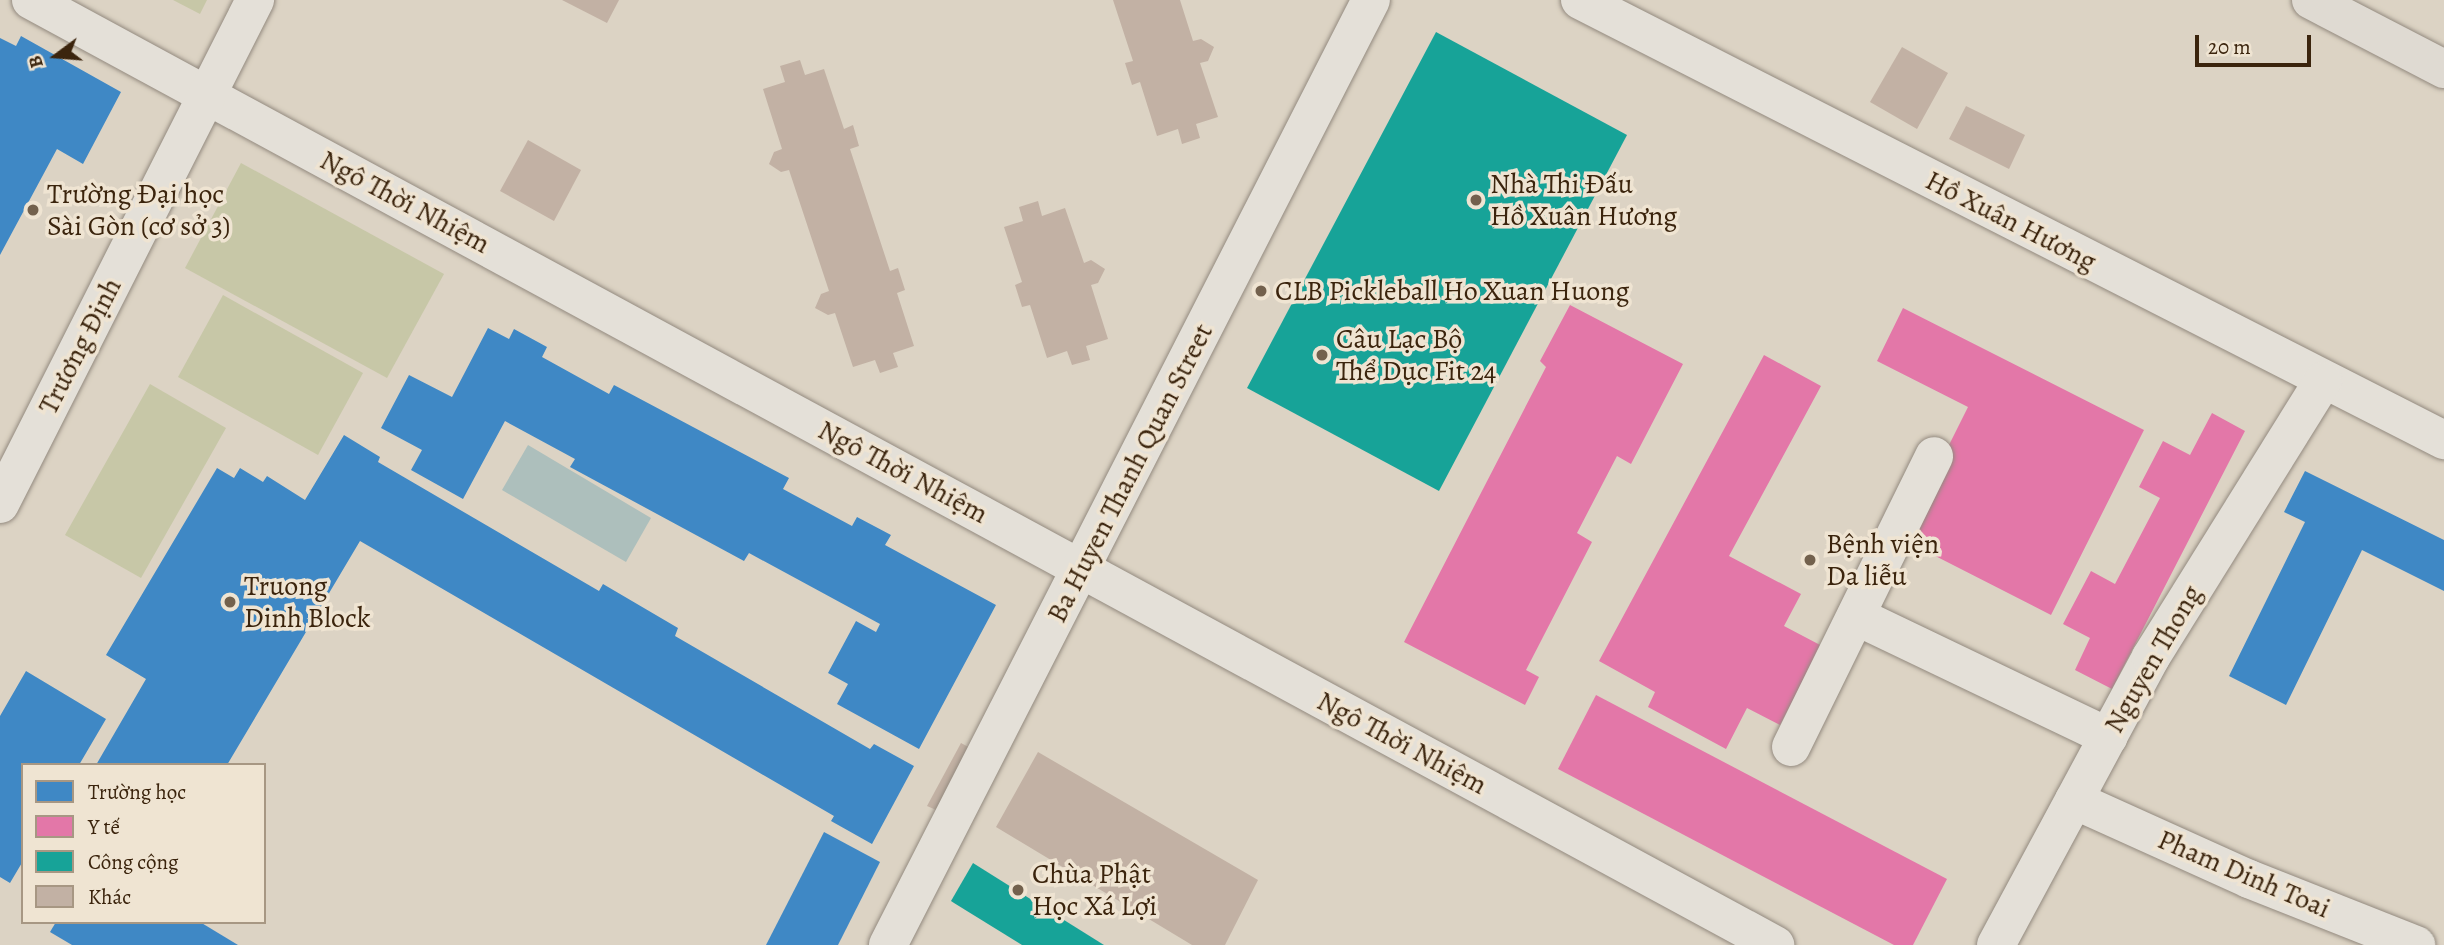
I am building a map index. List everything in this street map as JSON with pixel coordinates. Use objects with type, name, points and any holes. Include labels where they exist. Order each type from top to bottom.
[{"type":"main road","points":[[2311,0],[2444,69]]},
{"type":"street","name":"Ngô Thời Nhiệm","points":[[31,0],[1775,945]]},
{"type":"street","name":"Trương Định","points":[[0,504],[255,0]]},
{"type":"street","name":"Ba Huyen Thanh Quan Street","points":[[888,945],[1371,0]]},
{"type":"street","name":"Hồ Xuân Hương","points":[[1580,0],[2323,381],[2444,439]]},
{"type":"street","name":"Nguyen Thong","points":[[1996,945],[2151,657],[2323,381]]},
{"type":"street","points":[[1791,747],[1934,456]]},
{"type":"street","points":[[1856,616],[2108,737]]},
{"type":"street","name":"Pham Dinh Toai","points":[[2074,800],[2249,879],[2416,945]]},
{"type":"green space","points":[[173,0],[207,0],[200,14]]},
{"type":"green space","points":[[241,163],[444,274],[387,378],[185,268]]},
{"type":"green space","points":[[223,295],[363,373],[318,455],[178,377]]},
{"type":"green space","points":[[150,384],[226,428],[141,578],[65,535]]},
{"type":"shaded area","points":[[528,445],[651,518],[626,562],[502,490]]},
{"type":"building: Trường học","name":"Trường Đại học Sài Gòn (cơ sở 3)","points":[[21,36],[121,92],[83,164],[57,149],[0,255],[0,38],[16,46]]},
{"type":"building: Trường học","points":[[488,328],[509,339],[514,329],[547,347],[542,357],[609,394],[614,385],[789,478],[783,489],[852,526],[857,517],[891,535],[885,545],[996,605],[919,749],[837,704],[848,684],[828,673],[856,621],[876,632],[880,624],[749,553],[744,561],[570,467],[575,459],[505,421],[463,499],[411,470],[422,450],[381,428],[409,375],[452,397]]},
{"type":"building: Trường học","points":[[344,435],[380,457],[378,462],[599,591],[603,584],[678,628],[675,636],[870,749],[874,744],[914,766],[872,844],[831,821],[834,816],[360,541],[228,763],[97,763],[146,679],[106,655],[217,468],[234,478],[240,468],[263,482],[267,476],[305,500]]},
{"type":"building: Trường học","points":[[2305,471],[2444,540],[2444,591],[2362,550],[2286,705],[2229,676],[2305,522],[2284,512]]},
{"type":"building: Trường học","points":[[26,671],[106,719],[80,763],[21,763],[21,864],[10,883],[0,877],[0,716]]},
{"type":"building: Trường học","points":[[824,832],[880,862],[838,945],[766,945]]},
{"type":"building: Trường học","points":[[55,924],[203,924],[238,945],[72,945],[50,932]]},
{"type":"building: Y tế","points":[[1570,305],[1683,364],[1631,464],[1617,456],[1577,533],[1592,542],[1526,670],[1539,677],[1525,705],[1404,642],[1546,367],[1540,361]]},
{"type":"building: Y tế","points":[[1903,308],[2144,430],[2051,615],[1902,539],[1968,407],[1877,361]]},
{"type":"building: Y tế","points":[[1764,355],[1821,386],[1729,556],[1801,594],[1784,626],[1822,646],[1780,725],[1747,708],[1726,749],[1648,707],[1655,692],[1599,661]]},
{"type":"building: Y tế","points":[[2212,413],[2245,431],[2112,689],[2075,670],[2090,638],[2063,624],[2091,571],[2115,584],[2160,498],[2139,487],[2163,441],[2190,455]]},
{"type":"building: Y tế","points":[[1596,695],[1947,879],[1913,945],[1894,945],[1558,769]]},
{"type":"building: Công cộng","points":[[1436,32],[1627,135],[1439,491],[1247,388]]},
{"type":"building: Công cộng","points":[[973,863],[1104,945],[1022,945],[954,903],[951,901]]},
{"type":"building: Khác","points":[[562,0],[619,0],[607,23]]},
{"type":"building: Khác","points":[[1113,0],[1180,0],[1193,41],[1201,39],[1214,47],[1208,61],[1200,63],[1218,117],[1196,124],[1200,138],[1182,144],[1178,129],[1157,136],[1140,82],[1132,85],[1125,63],[1133,61]]},
{"type":"building: Khác","points":[[1902,47],[1948,73],[1917,129],[1870,102]]},
{"type":"building: Khác","points":[[800,60],[805,75],[824,69],[844,129],[853,125],[859,146],[850,149],[890,271],[898,268],[905,290],[897,293],[914,346],[893,353],[898,367],[880,373],[875,360],[853,367],[835,313],[828,315],[815,308],[821,294],[829,291],[789,170],[781,172],[769,164],[774,152],[782,149],[763,89],[785,82],[780,66]]},
{"type":"building: Khác","points":[[1966,106],[2025,135],[2009,169],[1949,139]]},
{"type":"building: Khác","points":[[528,140],[581,170],[554,221],[500,191]]},
{"type":"building: Khác","points":[[1038,201],[1042,216],[1065,208],[1084,263],[1091,260],[1105,269],[1098,283],[1091,285],[1108,339],[1086,346],[1090,360],[1072,365],[1067,351],[1047,358],[1030,305],[1022,307],[1015,285],[1022,282],[1004,227],[1023,221],[1019,207]]},
{"type":"building: Khác","points":[[961,743],[981,754],[943,813],[927,806]]},
{"type":"building: Khác","points":[[1038,752],[1258,880],[1225,945],[1192,945],[996,827]]},
{"type":"place","name":"Nhà Thi Đấu Hồ Xuân Hương","points":[[1476,200]]},
{"type":"place","name":"Trường Đại học Sài Gòn (cơ sở 3)","points":[[33,210]]},
{"type":"place","name":"CLB Pickleball Ho Xuan Huong","points":[[1261,291]]},
{"type":"place","name":"Câu Lạc Bộ Thể Dục Fit 24","points":[[1322,355]]},
{"type":"place","name":"Bệnh viện Da liễu","points":[[1810,560]]},
{"type":"place","name":"Truong Dinh Block","points":[[230,602]]},
{"type":"place","name":"Chùa Phật Học Xá Lợi","points":[[1018,890]]}]
